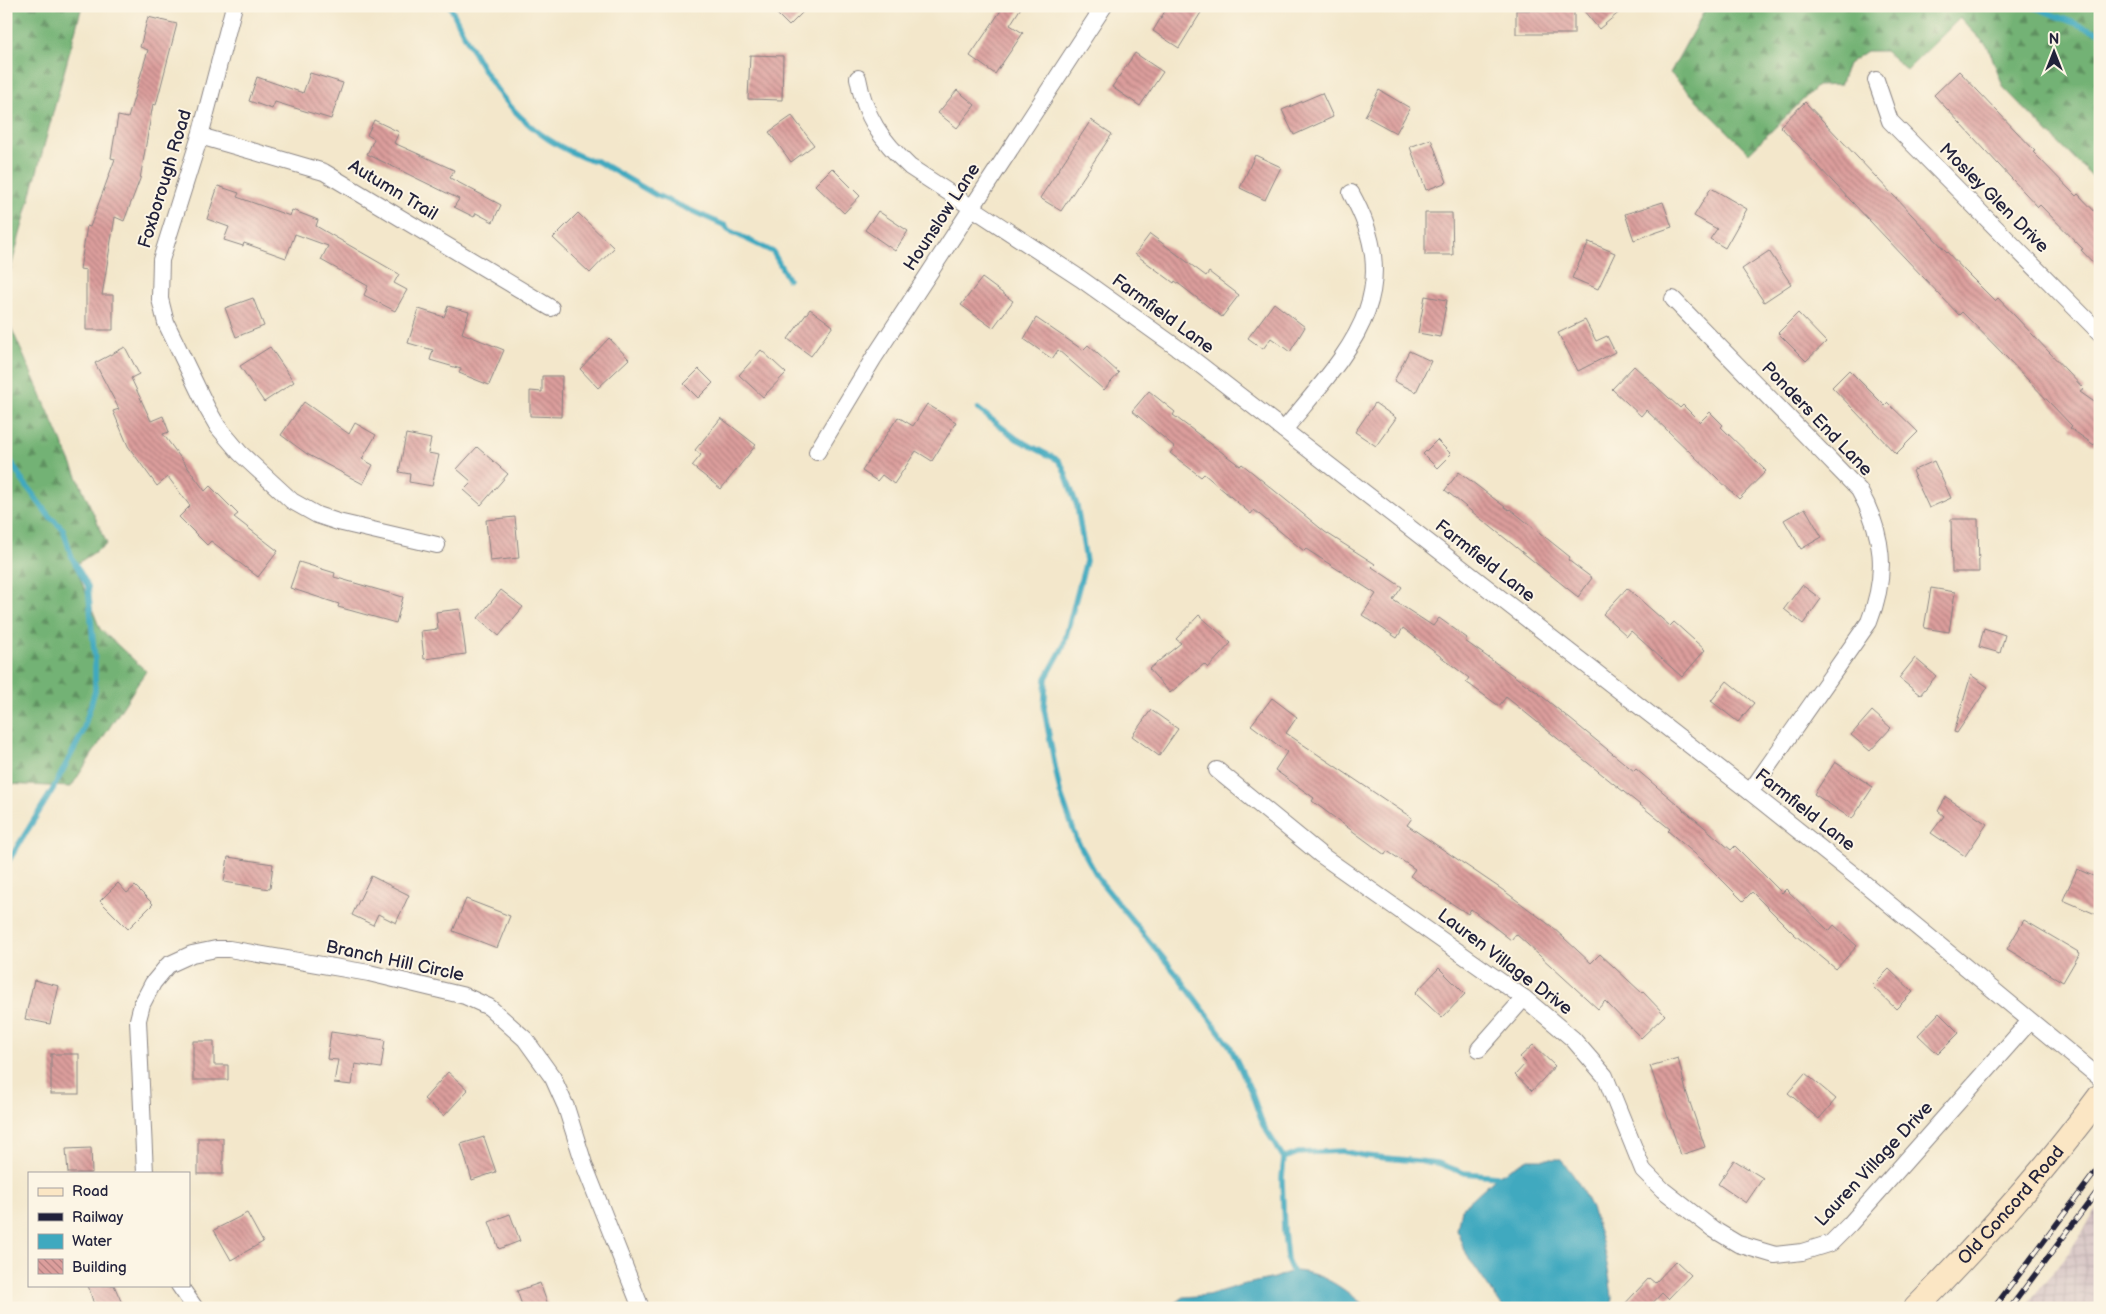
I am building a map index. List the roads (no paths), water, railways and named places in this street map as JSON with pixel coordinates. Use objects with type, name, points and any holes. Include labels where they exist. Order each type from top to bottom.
[{"type":"street","name":"Foxborough Road","points":[[234,6],[200,136],[164,248],[159,273],[160,299],[166,324],[218,427],[240,453],[292,501],[317,515],[338,522],[437,545]]},
{"type":"street","name":"Hounslow Lane","points":[[817,452],[873,360],[1104,6]]},
{"type":"street","name":"Farmfield Lane","points":[[858,78],[870,119],[898,156],[932,183],[1126,310],[1284,430],[1750,792],[2100,1078]]},
{"type":"street","name":"Mosley Glen Drive","points":[[1876,80],[1890,122],[2100,333]]},
{"type":"street","name":"Autumn Trail","points":[[200,136],[324,172],[551,308]]},
{"type":"street","points":[[1284,430],[1348,351],[1362,325],[1371,298],[1374,273],[1372,250],[1360,210],[1351,193]]},
{"type":"street","name":"Ponders End Lane","points":[[1673,299],[1858,490],[1871,511],[1878,534],[1881,568],[1878,596],[1868,622],[1750,792]]},
{"type":"street","name":"Lauren Village Drive","points":[[1217,770],[1321,854],[1524,998],[1573,1039],[1605,1076],[1643,1170],[1663,1190],[1713,1229],[1738,1244],[1775,1255],[1802,1252],[1830,1243],[1850,1224],[2030,1021]]},
{"type":"street","name":"Branch Hill Circle","points":[[145,1172],[138,1020],[142,1004],[153,983],[168,965],[192,954],[228,949],[368,973],[465,996],[499,1014],[525,1039],[553,1078],[566,1107],[585,1167],[641,1308]]},
{"type":"street","points":[[1479,1049],[1524,998]]},
{"type":"street","name":"Old Concord Road","points":[[1916,1308],[1980,1243],[2071,1135],[2100,1096]]},
{"type":"street","points":[[180,1286],[194,1308]]},
{"type":"water","points":[[1528,1159],[1560,1159],[1572,1173],[1582,1190],[1591,1209],[1604,1249],[1613,1308],[1503,1308],[1469,1259],[1457,1230],[1461,1209],[1497,1176]]},
{"type":"water","points":[[1292,1271],[1314,1274],[1324,1278],[1342,1288],[1368,1308],[1166,1308],[1184,1297],[1208,1295],[1241,1285],[1275,1278]]},
{"type":"waterway","points":[[450,6],[484,70],[511,107],[528,124],[547,139],[569,151],[586,159],[597,161],[656,195],[726,226],[728,230],[773,252],[788,279]]},
{"type":"waterway","points":[[2031,6],[2100,33]]},
{"type":"waterway","points":[[978,409],[1017,439],[1058,460],[1063,467],[1077,506],[1086,561],[1063,647],[1046,678],[1044,709],[1060,792],[1077,840],[1100,881],[1182,981],[1230,1046],[1251,1091],[1263,1125],[1284,1158],[1282,1178],[1284,1231],[1287,1259],[1292,1271],[1291,1277]]},
{"type":"waterway","points":[[6,453],[22,480],[49,516],[63,529],[72,558],[88,586],[95,662],[95,691],[82,734],[53,789],[6,865]]},
{"type":"waterway","points":[[1284,1158],[1298,1153],[1342,1151],[1366,1156],[1438,1163],[1464,1173],[1497,1176],[1500,1181]]},
{"type":"railway","points":[[1994,1308],[2100,1166]]},
{"type":"railway","points":[[2010,1308],[2100,1188]]}]
